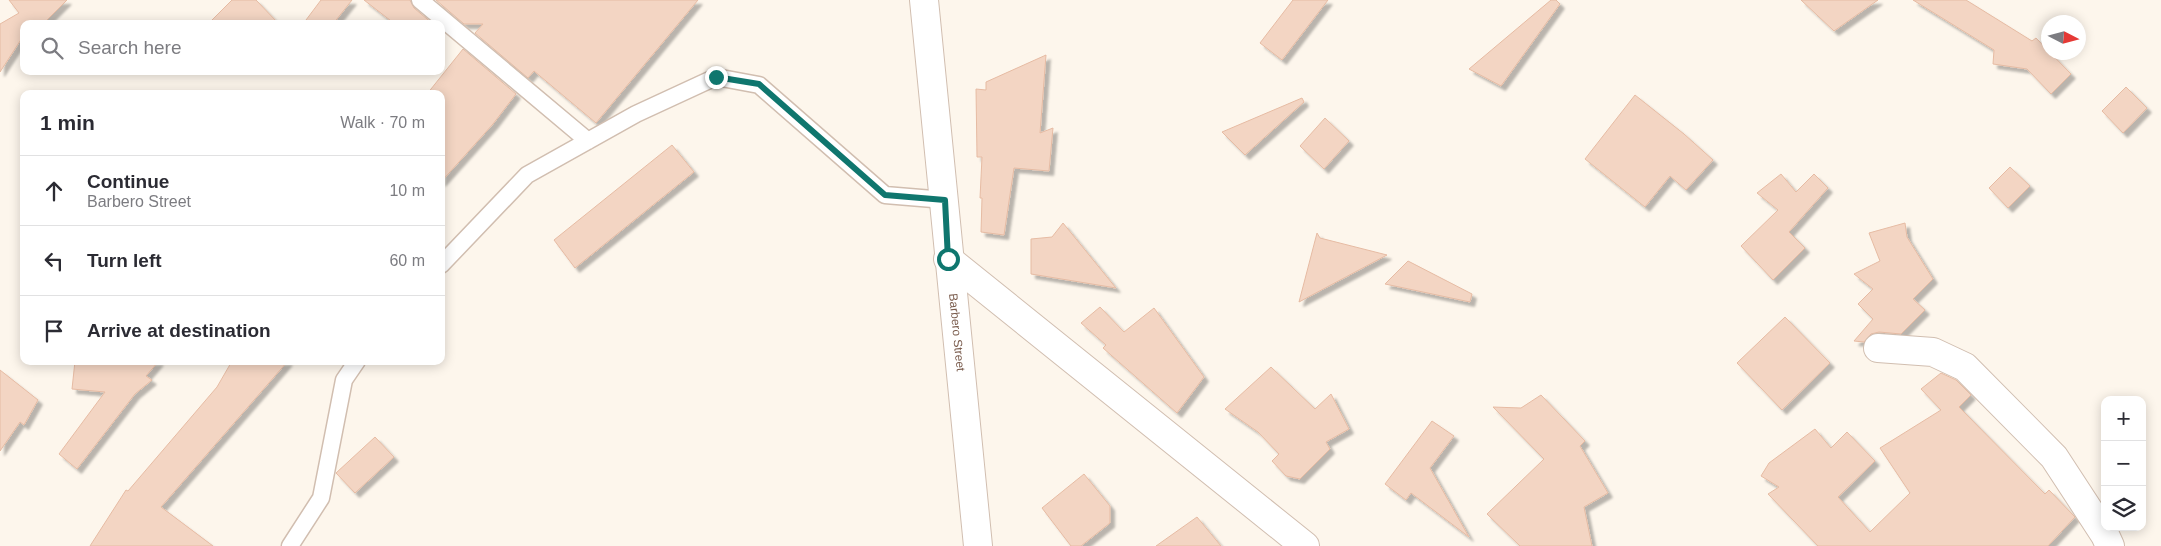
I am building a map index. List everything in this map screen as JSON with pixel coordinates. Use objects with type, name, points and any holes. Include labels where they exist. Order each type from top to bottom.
[{"type":"street","name":"Barbero Street","points":[[924,0],[945,200],[948,259],[978,546]]},
{"type":"street","points":[[948,259],[1306,546]]},
{"type":"street","points":[[1878,348],[1933,352],[1965,366],[2054,457],[2105,535],[2110,546]]},
{"type":"lane","points":[[420,0],[444,20]]},
{"type":"lane","points":[[445,21],[588,140]]},
{"type":"lane","points":[[445,261],[526,175],[636,114],[716,77],[759,84],[885,195],[945,200]]},
{"type":"lane","points":[[290,546],[321,498],[344,380],[354,365]]},
{"type":"building","points":[[9,0],[67,0],[47,20],[20,20],[20,41],[0,72],[0,24],[19,13]]},
{"type":"building","points":[[232,0],[256,0],[275,20],[212,20]]},
{"type":"building","points":[[321,0],[352,0],[336,20],[306,20]]},
{"type":"building","points":[[364,0],[410,0],[414,8],[428,20],[390,20]]},
{"type":"building","points":[[436,0],[698,0],[596,123],[534,71],[528,78],[475,33],[483,24],[464,24]]},
{"type":"building","points":[[1293,0],[1328,0],[1282,60],[1260,43]]},
{"type":"building","points":[[1551,0],[1556,0],[1560,4],[1501,86],[1469,69]]},
{"type":"building","points":[[1801,0],[1878,0],[1834,31]]},
{"type":"building","points":[[1913,0],[1966,0],[2032,41],[2036,38],[2041,43],[2041,60],[2057,60],[2071,74],[2051,94],[2027,69],[1993,64],[1994,50]]},
{"type":"building","points":[[463,49],[516,94],[493,124],[445,178],[445,90],[430,90],[442,75],[445,75],[445,72]]},
{"type":"building","points":[[1046,55],[1040,133],[1053,128],[1049,171],[1014,168],[1004,235],[981,232],[982,157],[977,157],[976,89],[986,90],[986,82]]},
{"type":"building","points":[[2126,87],[2147,108],[2123,133],[2102,111]]},
{"type":"building","points":[[1635,95],[1713,160],[1686,190],[1670,176],[1645,207],[1585,159]]},
{"type":"building","points":[[1302,98],[1304,102],[1245,155],[1222,132]]},
{"type":"building","points":[[1325,118],[1349,141],[1324,169],[1300,146]]},
{"type":"building","points":[[672,145],[694,172],[575,268],[554,240]]},
{"type":"building","points":[[2010,167],[2030,186],[2008,208],[1989,188]]},
{"type":"building","points":[[1781,174],[1796,192],[1814,174],[1828,188],[1789,232],[1805,248],[1773,280],[1741,246],[1778,210],[1757,193]]},
{"type":"building","points":[[1063,223],[1116,288],[1031,274],[1031,239],[1052,237]]},
{"type":"building","points":[[1905,223],[1907,237],[1933,279],[1913,299],[1925,310],[1901,334],[1879,332],[1871,334],[1864,342],[1854,341],[1873,319],[1858,304],[1873,289],[1854,274],[1880,261],[1869,233]]},
{"type":"building","points":[[1317,233],[1320,238],[1387,255],[1299,302]]},
{"type":"building","points":[[1408,261],[1472,294],[1470,302],[1385,284]]},
{"type":"building","points":[[1100,307],[1124,332],[1154,308],[1204,377],[1177,413],[1103,348],[1106,345],[1081,323]]},
{"type":"building","points":[[1785,317],[1830,363],[1782,410],[1737,363]]},
{"type":"building","points":[[75,365],[156,365],[146,376],[152,380],[135,394],[77,469],[59,454],[105,392],[72,389]]},
{"type":"building","points":[[230,365],[285,365],[161,507],[213,546],[90,546],[126,490],[128,491],[217,387]]},
{"type":"building","points":[[1271,367],[1315,409],[1331,394],[1349,429],[1326,442],[1330,449],[1300,479],[1286,476],[1272,461],[1279,454],[1258,432],[1225,409]]},
{"type":"building","points":[[0,370],[38,400],[24,425],[20,422],[0,451]]},
{"type":"building","points":[[1941,373],[1956,380],[1971,395],[1959,407],[2045,494],[2049,490],[2075,517],[2048,546],[1818,546],[1768,494],[1779,487],[1761,476],[1769,463],[1815,429],[1831,448],[1847,432],[1875,461],[1838,497],[1870,532],[1910,493],[1880,448],[1941,410],[1921,389]]},
{"type":"building","points":[[1541,395],[1585,441],[1580,446],[1608,493],[1584,507],[1592,546],[1520,546],[1487,514],[1544,459],[1493,407],[1521,408]]},
{"type":"building","points":[[1432,421],[1454,436],[1430,468],[1469,537],[1411,493],[1406,500],[1385,484]]},
{"type":"building","points":[[375,437],[394,457],[355,493],[336,473]]},
{"type":"building","points":[[1084,474],[1110,506],[1110,523],[1081,546],[1071,546],[1042,508]]},
{"type":"building","points":[[1197,517],[1221,546],[1156,546]]},
{"type":"route","points":[[716,77],[759,84],[885,195],[945,200],[948,259]]}]
